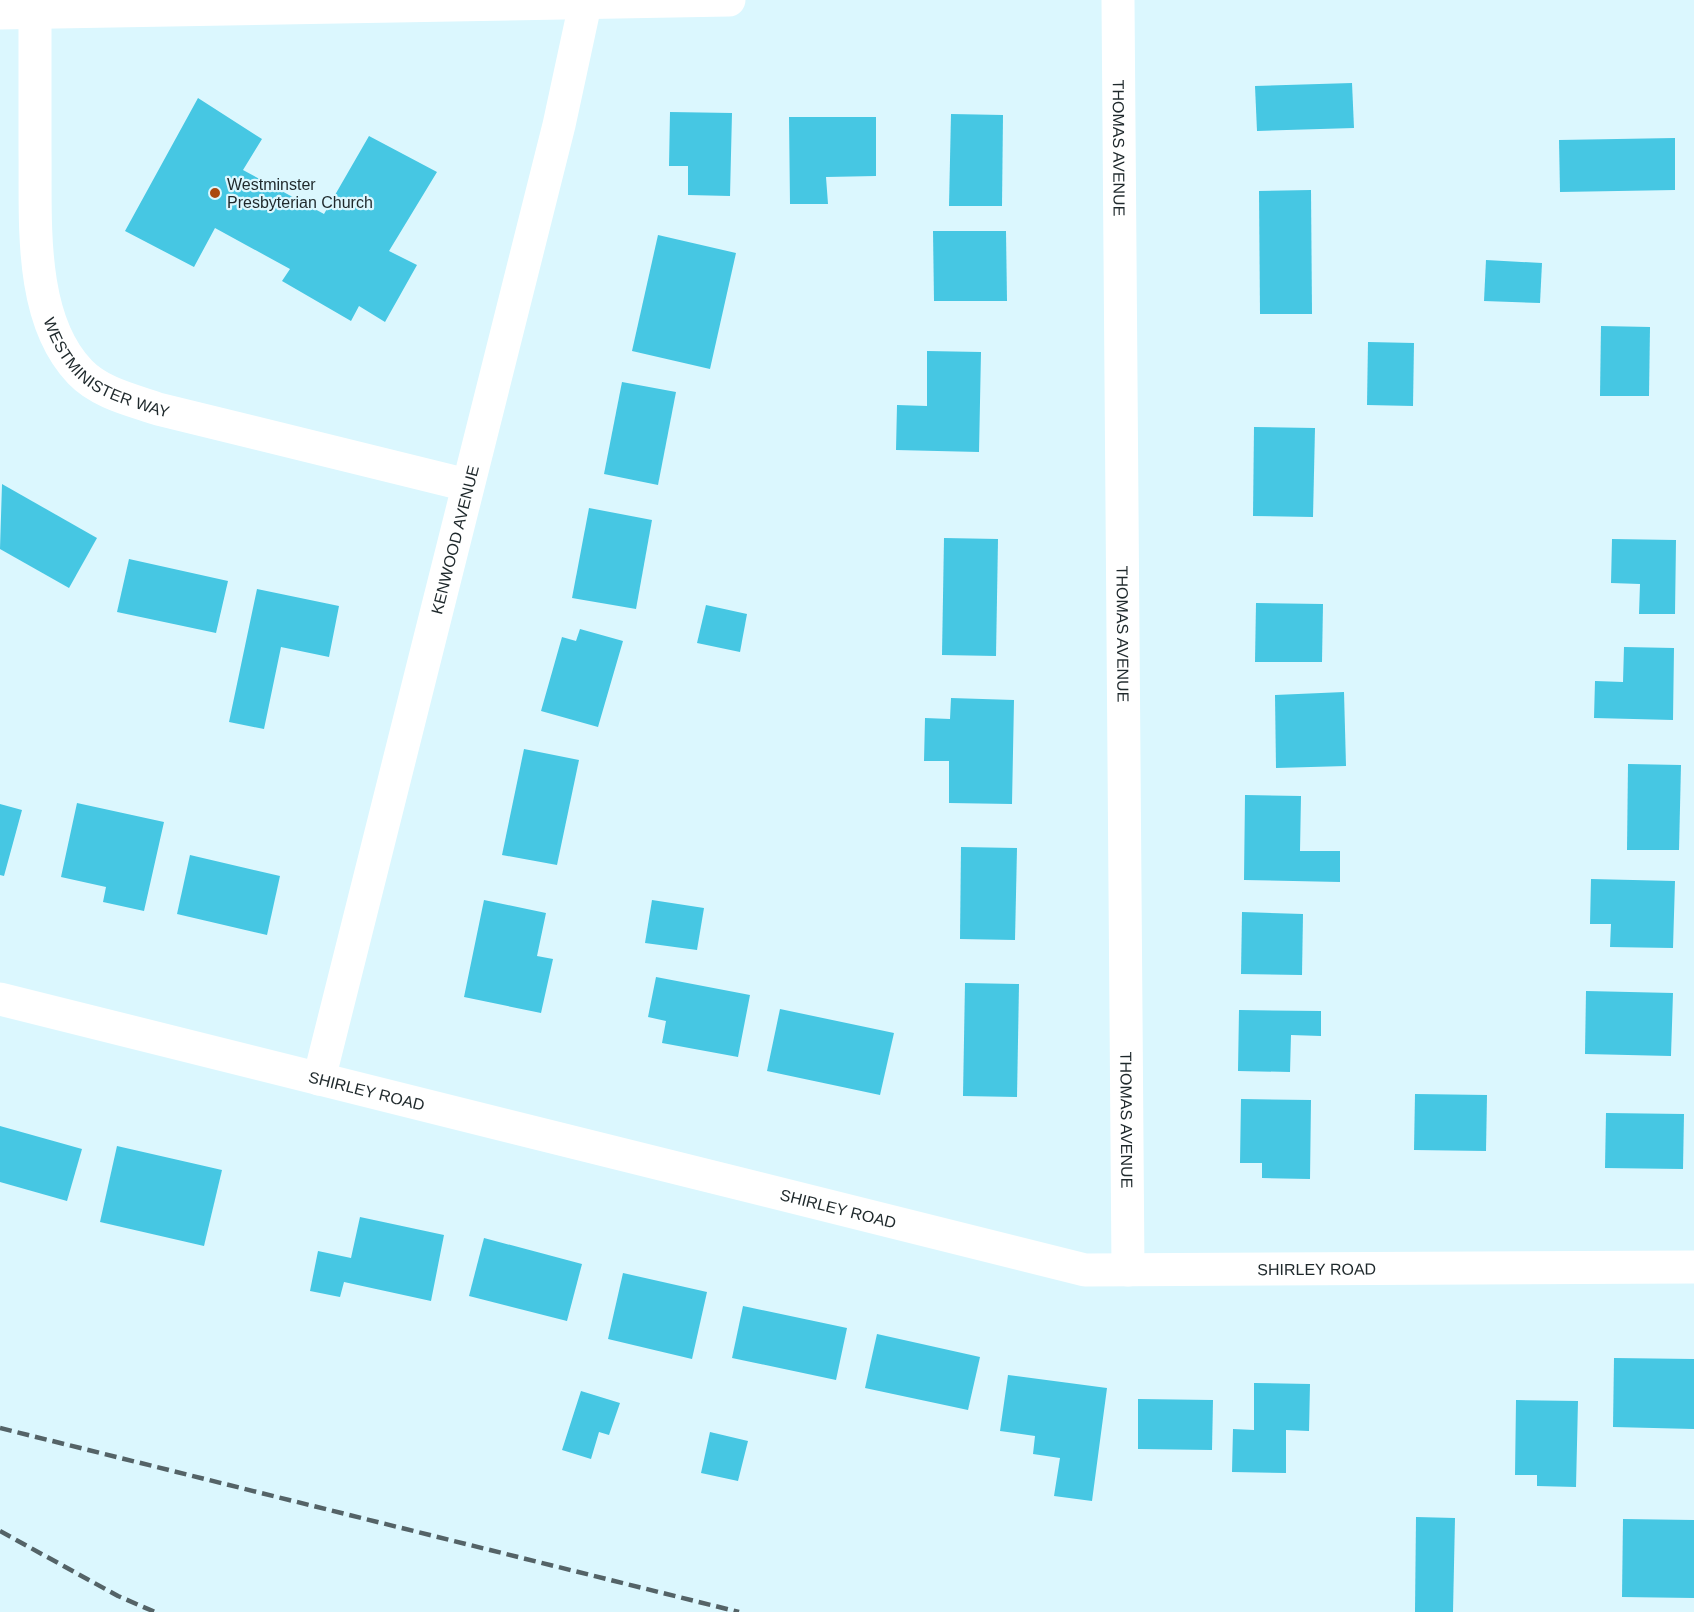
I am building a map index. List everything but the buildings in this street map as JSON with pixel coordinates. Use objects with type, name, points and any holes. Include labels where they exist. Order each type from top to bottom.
[{"type":"street","points":[[0,13],[729,0]]},
{"type":"street","name":"THOMAS AVENUE","points":[[1118,0],[1128,1270]]},
{"type":"street","name":"KENWOOD AVENUE","points":[[319,1079],[559,125],[586,1]]},
{"type":"street","name":"WESTMINISTER WAY","points":[[35,13],[36,248],[41,288],[63,348],[81,373],[110,392],[158,409],[467,485]]},
{"type":"street","name":"SHIRLEY ROAD","points":[[0,999],[1085,1270],[1694,1267]]},
{"type":"railway","points":[[0,1428],[739,1612]]},
{"type":"railway","points":[[0,1531],[118,1596],[155,1612]]},
{"type":"place","name":"Westminster Presbyterian Church","points":[[215,193]]}]
